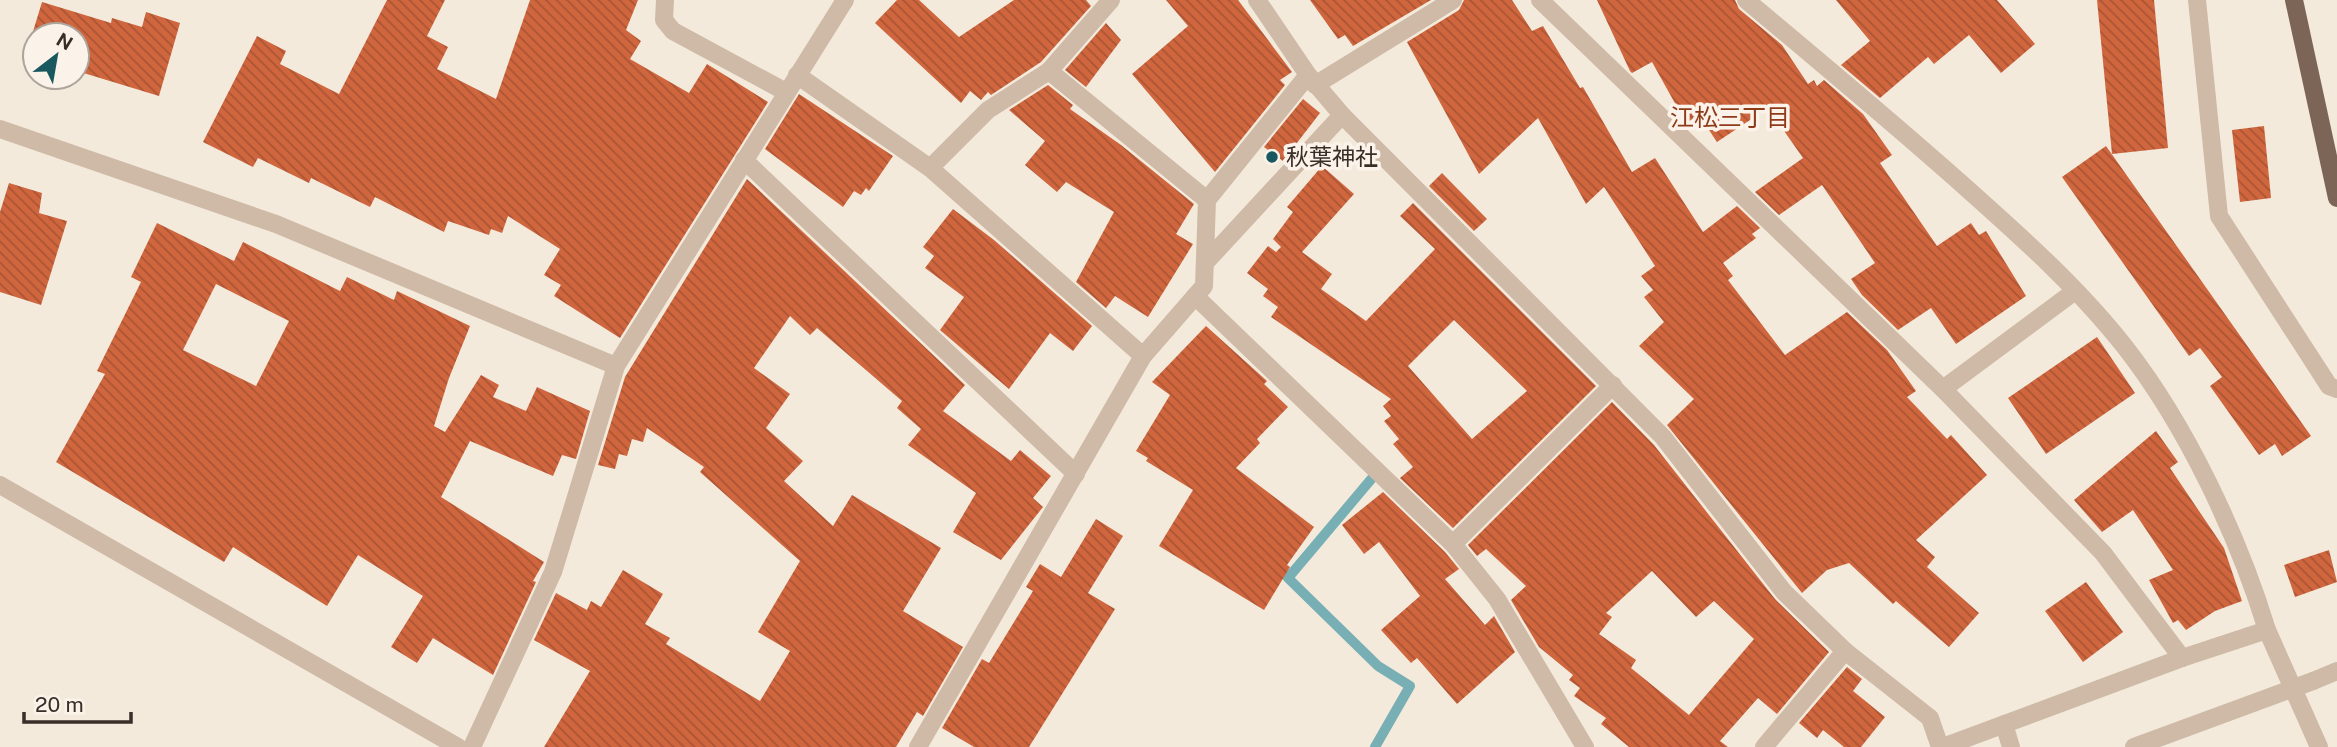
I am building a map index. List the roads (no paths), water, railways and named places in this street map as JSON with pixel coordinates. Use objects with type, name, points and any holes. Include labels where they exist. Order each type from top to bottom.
[{"type":"main road","points":[[2294,0],[2337,198]]},
{"type":"street","points":[[665,0],[664,20],[673,31],[786,92]]},
{"type":"street","points":[[472,747],[553,572],[616,366],[845,0]]},
{"type":"street","points":[[930,168],[988,110],[1049,71],[1111,0]]},
{"type":"street","points":[[1257,0],[1312,80],[1342,115],[1663,437],[1784,592],[1845,651],[1930,718],[1941,747],[2182,658],[2267,630]]},
{"type":"street","points":[[918,747],[1143,356],[1204,286],[1207,200],[1312,80],[1454,0]]},
{"type":"street","points":[[1540,0],[1943,389],[2103,553],[2182,658]]},
{"type":"street","points":[[1746,0],[2024,239],[2075,290],[2125,348],[2164,406],[2219,505],[2255,589],[2267,630],[2319,747]]},
{"type":"street","points":[[2197,0],[2219,216],[2329,386],[2337,388]]},
{"type":"street","points":[[1049,71],[1207,200]]},
{"type":"street","points":[[797,75],[930,168],[1143,356]]},
{"type":"street","points":[[1205,263],[1342,115]]},
{"type":"street","points":[[0,129],[276,224],[616,366]]},
{"type":"street","points":[[744,160],[1076,474]]},
{"type":"street","points":[[1943,389],[2075,290]]},
{"type":"street","points":[[1195,296],[1453,544],[1497,599],[1585,747]]},
{"type":"street","points":[[1453,544],[1613,386]]},
{"type":"street","points":[[0,485],[458,747]]},
{"type":"street","points":[[1765,747],[1845,651]]},
{"type":"street","points":[[2134,747],[2337,671]]},
{"type":"street","points":[[2004,724],[2011,747]]},
{"type":"waterway","points":[[1373,477],[1288,578],[1378,666],[1410,686],[1375,747]]},
{"type":"place","name":"秋葉神社","points":[[1272,157]]},
{"type":"district","name":"江松三丁目","points":[[1730,118]]}]
